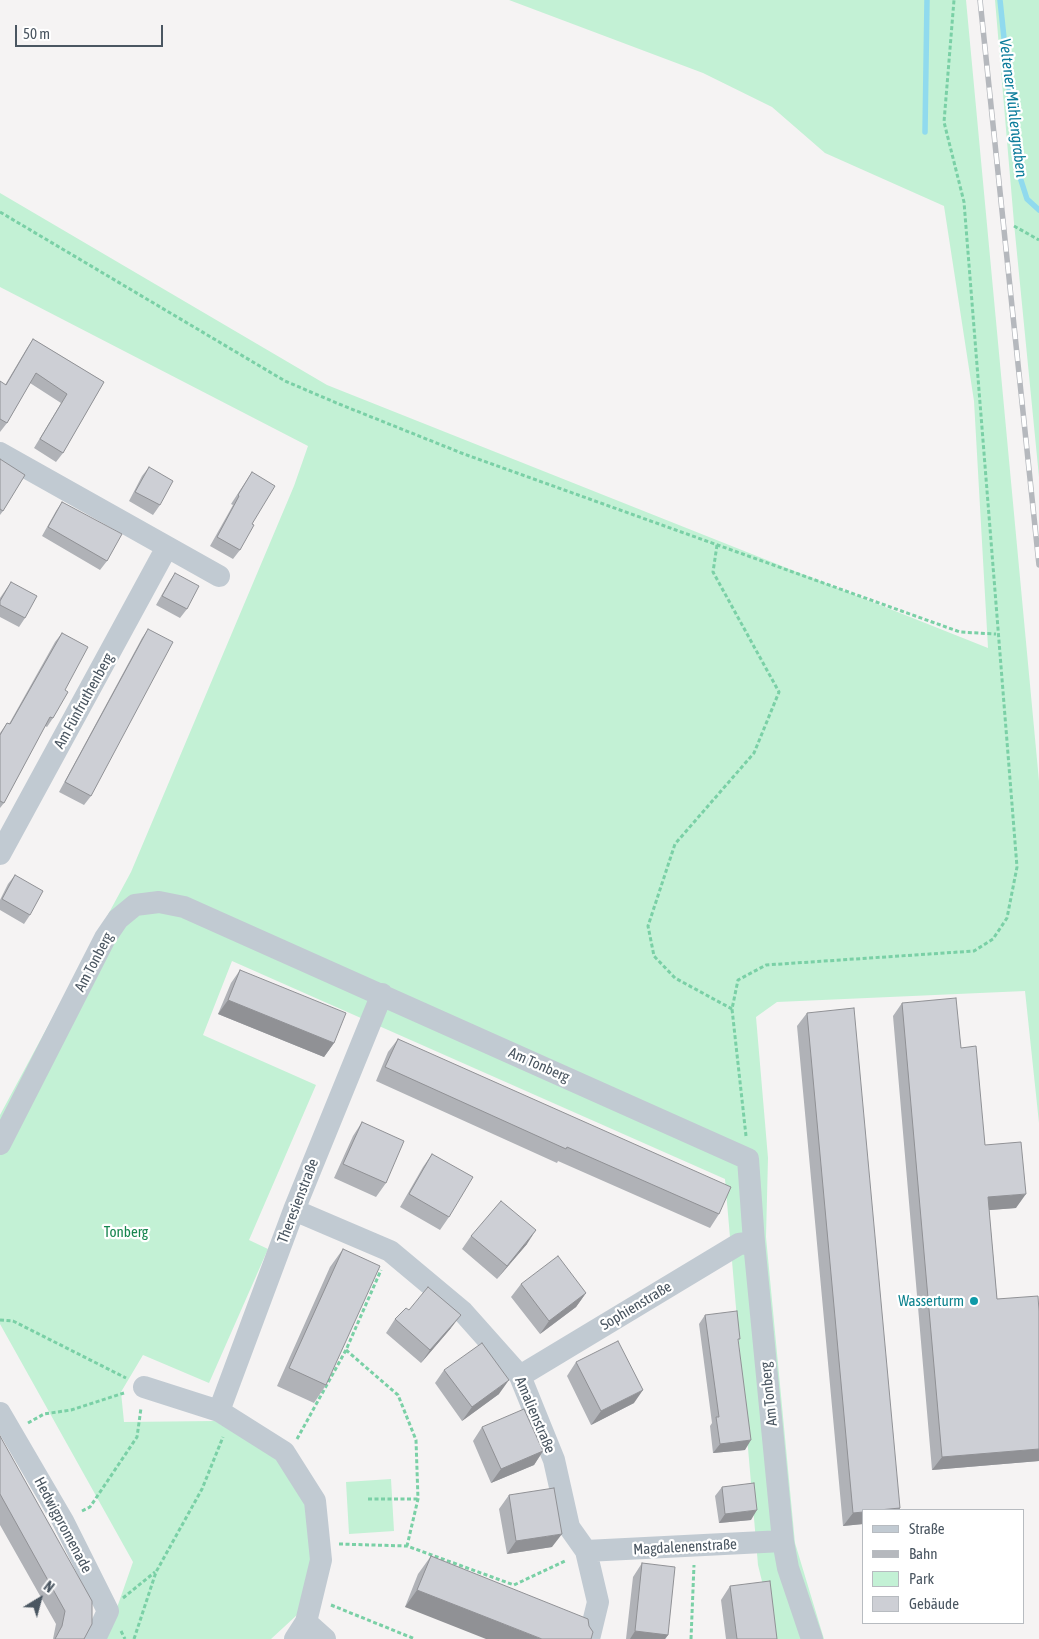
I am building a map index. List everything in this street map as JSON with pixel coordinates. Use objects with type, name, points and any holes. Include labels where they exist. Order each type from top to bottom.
[{"type":"street","points":[[0,453],[219,576]]},
{"type":"street","name":"Am Fünfruthenberg","points":[[0,854],[167,547]]},
{"type":"street","name":"Am Tonberg","points":[[0,1144],[105,938],[118,919],[135,905],[159,902],[184,907],[748,1159],[754,1242],[783,1541],[788,1568],[812,1639]]},
{"type":"street","name":"Theresienstraße","points":[[225,1415],[294,1210],[382,994]]},
{"type":"street","name":"Amalienstraße","points":[[294,1210],[390,1251],[463,1312],[520,1376],[554,1460],[568,1527],[586,1551],[598,1602],[589,1639]]},
{"type":"street","name":"Sophienstraße","points":[[520,1376],[739,1244],[754,1242]]},
{"type":"street","points":[[144,1386],[225,1415],[284,1452],[315,1501],[320,1543],[321,1560],[312,1597],[300,1630],[324,1639]]},
{"type":"street","name":"Hedwigpromenade","points":[[6,1423],[63,1521],[108,1611]]},
{"type":"street","name":"Magdalenenstraße","points":[[586,1551],[783,1541]]},
{"type":"street","points":[[95,1639],[108,1611]]},
{"type":"path","points":[[748,1159],[732,1009],[738,980],[766,965],[974,951],[993,939],[1007,918],[1017,867],[996,634],[964,202],[944,122],[954,0]]},
{"type":"path","points":[[0,212],[285,381],[464,454],[960,632],[996,634]]},
{"type":"path","points":[[1014,226],[1039,240]]},
{"type":"path","points":[[717,545],[713,572],[779,692],[754,753],[675,844],[648,926],[654,956],[675,978],[732,1009]]},
{"type":"path","points":[[284,1452],[301,1434],[346,1350],[390,1251]]},
{"type":"path","points":[[0,1320],[13,1321],[144,1386]]},
{"type":"path","points":[[346,1350],[398,1395],[416,1440],[418,1499],[407,1546]]},
{"type":"path","points":[[6,1423],[71,1410],[144,1386]]},
{"type":"path","points":[[63,1521],[90,1507],[137,1438],[144,1386]]},
{"type":"path","points":[[134,1639],[156,1572],[202,1489],[225,1415]]},
{"type":"path","points":[[368,1499],[418,1499]]},
{"type":"path","points":[[320,1543],[407,1546],[514,1585],[586,1551]]},
{"type":"path","points":[[691,1639],[694,1547]]},
{"type":"path","points":[[108,1611],[156,1572]]},
{"type":"path","points":[[312,1597],[414,1639]]},
{"type":"green space","name":"Tonberg","points":[[509,0],[966,0],[1039,781],[1039,1123],[1025,991],[777,1002],[756,1017],[768,1158],[766,1237],[795,1543],[824,1639],[776,1639],[758,1565],[725,1179],[232,961],[203,1035],[316,1085],[249,1240],[268,1249],[209,1383],[143,1355],[121,1392],[124,1422],[215,1421],[278,1459],[305,1505],[313,1562],[297,1615],[271,1639],[106,1639],[133,1562],[0,1324],[0,1115],[131,872],[294,486],[308,446],[0,287],[0,193],[327,385],[988,648],[974,401],[944,206],[825,153],[772,107],[703,73]]},
{"type":"green space","points":[[995,0],[1039,0],[1039,477],[1014,223]]},
{"type":"green space","points":[[391,1479],[394,1531],[349,1534],[346,1482]]},
{"type":"building","points":[[33,339],[104,382],[63,453],[40,439],[67,394],[36,373],[7,423],[0,419],[0,381],[6,385]]},
{"type":"building","points":[[0,459],[25,475],[3,511],[0,509]]},
{"type":"building","points":[[149,467],[173,481],[160,505],[135,492]]},
{"type":"building","points":[[252,472],[275,486],[252,524],[254,525],[240,550],[217,537]]},
{"type":"building","points":[[62,502],[122,534],[107,561],[48,527]]},
{"type":"building","points":[[175,573],[199,586],[187,609],[162,596]]},
{"type":"building","points":[[11,582],[37,596],[25,618],[0,605],[0,601]]},
{"type":"building","points":[[148,629],[173,642],[91,796],[65,782]]},
{"type":"building","points":[[62,633],[88,647],[65,690],[68,692],[53,718],[50,717],[4,803],[0,801],[0,735],[7,723],[10,724]]},
{"type":"building","points":[[15,875],[43,891],[30,915],[2,899]]},
{"type":"building","points":[[240,970],[346,1013],[334,1043],[228,1000]]},
{"type":"building","points":[[956,998],[961,1048],[976,1046],[985,1145],[1021,1142],[1026,1194],[988,1197],[997,1299],[1038,1296],[1039,1449],[942,1457],[902,1003]]},
{"type":"building","points":[[854,1008],[900,1508],[862,1509],[862,1512],[853,1513],[807,1013]]},
{"type":"building","points":[[398,1039],[731,1187],[719,1214],[567,1147],[566,1149],[385,1067]]},
{"type":"building","points":[[362,1122],[404,1141],[386,1183],[343,1164]]},
{"type":"building","points":[[432,1154],[473,1177],[449,1217],[409,1194]]},
{"type":"building","points":[[501,1201],[536,1230],[507,1266],[471,1236]]},
{"type":"building","points":[[343,1249],[380,1266],[326,1385],[289,1368]]},
{"type":"building","points":[[558,1256],[586,1293],[549,1321],[521,1284]]},
{"type":"building","points":[[428,1287],[461,1315],[430,1350],[395,1319],[406,1308],[409,1310]]},
{"type":"building","points":[[737,1311],[740,1339],[738,1339],[751,1440],[720,1444],[716,1417],[719,1417],[705,1315]]},
{"type":"building","points":[[618,1341],[643,1390],[601,1411],[576,1362]]},
{"type":"building","points":[[482,1343],[509,1380],[472,1407],[444,1370]]},
{"type":"building","points":[[524,1409],[543,1451],[501,1469],[482,1427]]},
{"type":"building","points":[[0,1436],[92,1601],[92,1624],[84,1639],[55,1639],[62,1626],[65,1611],[0,1494]]},
{"type":"building","points":[[754,1483],[757,1510],[725,1514],[722,1487]]},
{"type":"building","points":[[554,1488],[562,1534],[516,1541],[509,1495]]},
{"type":"building","points":[[431,1556],[588,1619],[589,1626],[593,1632],[591,1639],[542,1639],[417,1590]]},
{"type":"building","points":[[642,1563],[675,1567],[668,1635],[635,1631]]},
{"type":"building","points":[[770,1581],[777,1639],[737,1639],[730,1586]]},
{"type":"waterway","points":[[925,132],[927,0]]},
{"type":"waterway","name":"Veltener Mühlengraben","points":[[1000,0],[1018,171],[1027,199],[1039,210]]},
{"type":"railway","points":[[980,0],[1039,565]]},
{"type":"place","name":"Wasserturm","points":[[974,1301]]}]
